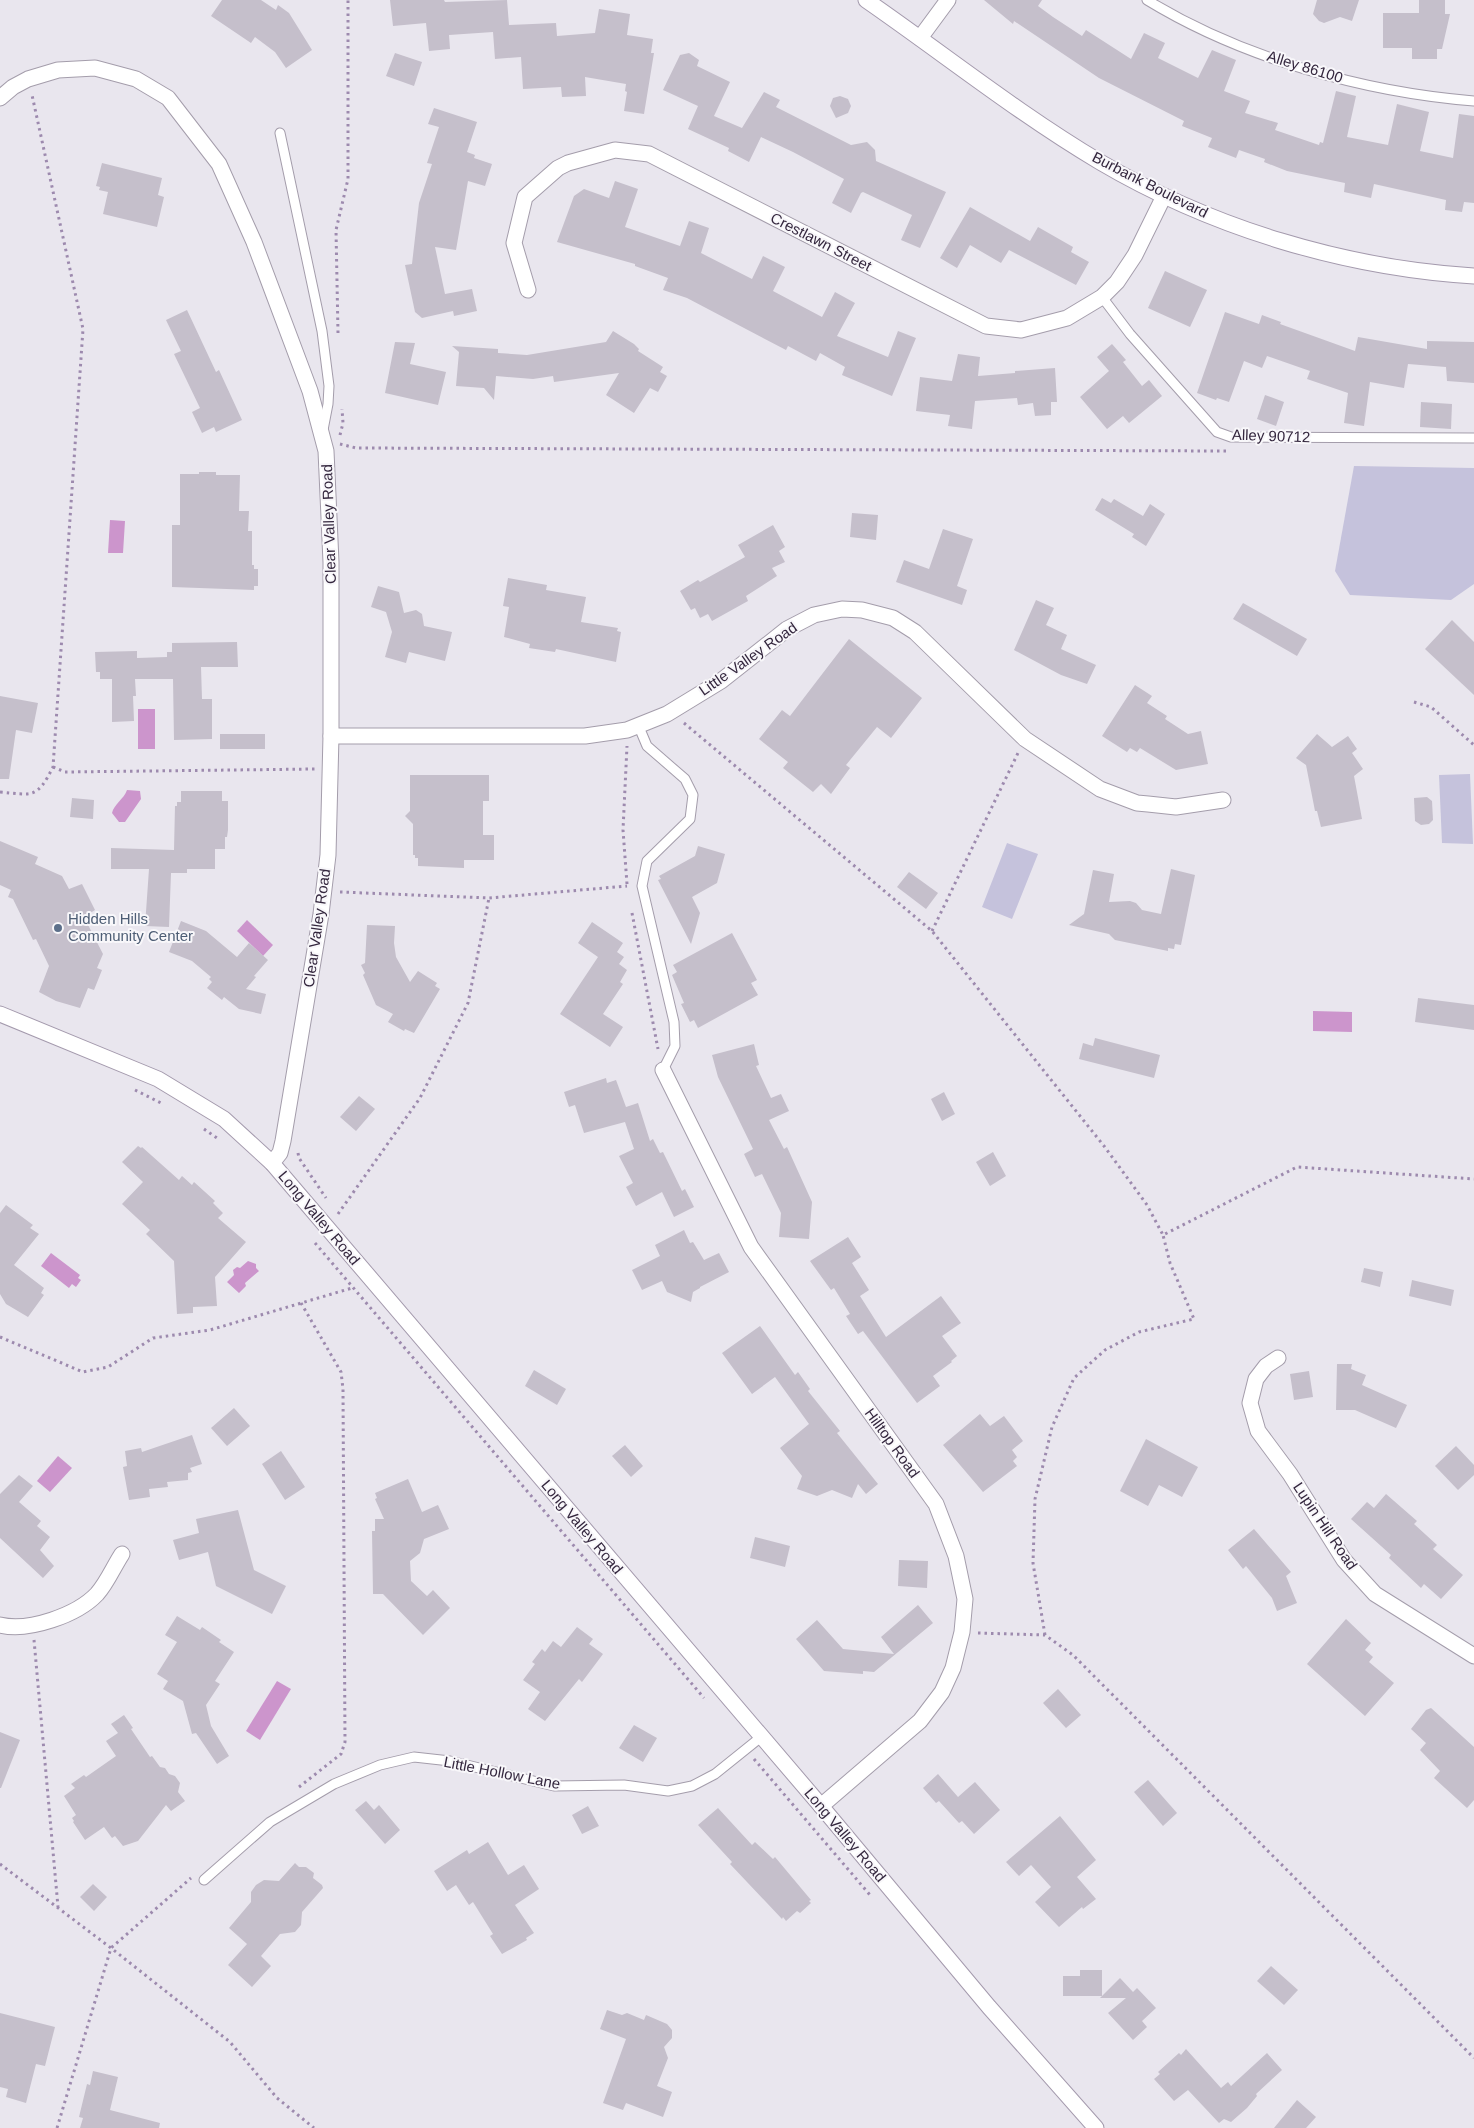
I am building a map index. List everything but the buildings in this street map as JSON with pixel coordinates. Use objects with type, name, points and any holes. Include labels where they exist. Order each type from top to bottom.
[{"type":"street","name":"Burbank Boulevard","points":[[866,0],[1060,136],[1101,162],[1164,196],[1208,215],[1303,247],[1364,261],[1444,274],[1474,276]]},
{"type":"street","points":[[920,38],[948,0]]},
{"type":"street","name":"Clear Valley Road","points":[[0,98],[13,87],[58,70],[95,68],[136,79],[168,98],[219,164],[254,242],[295,349],[310,391],[322,435],[326,451],[331,562],[331,736],[328,855],[321,914],[283,1141],[280,1153],[272,1163]]},
{"type":"street","name":"Crestlawn Street","points":[[528,290],[514,242],[525,196],[558,168],[615,150],[649,154],[986,326],[1021,330],[1067,318],[1102,297],[1117,282],[1135,255],[1164,196]]},
{"type":"street","name":"Little Valley Road","points":[[331,736],[585,736],[641,734],[668,714],[721,681],[787,629],[814,615],[842,609],[862,610],[893,618],[915,632],[1025,739],[1100,789],[1137,804],[1176,807],[1223,800]]},
{"type":"street","name":"Long Valley Road","points":[[0,1014],[158,1079],[224,1119],[272,1163],[821,1806],[989,2007],[1096,2128]]},
{"type":"street","name":"Hilltop Road","points":[[664,1070],[751,1247],[936,1504],[956,1556],[965,1599],[962,1632],[953,1668],[946,1684],[920,1721],[821,1806]]},
{"type":"street","name":"Lupin Hill Road","points":[[1278,1358],[1266,1366],[1256,1379],[1250,1403],[1258,1431],[1290,1474],[1344,1560],[1375,1594],[1474,1656]]},
{"type":"street","points":[[0,1625],[38,1624],[70,1613],[97,1593],[122,1554]]},
{"type":"lane","name":"Alley 86100","points":[[1147,0],[1215,35],[1279,61],[1364,85],[1431,98],[1474,101]]},
{"type":"lane","points":[[280,132],[322,331],[329,386],[328,404],[322,435]]},
{"type":"lane","name":"Alley 90712","points":[[1102,297],[1130,334],[1217,432],[1231,437],[1474,438]]},
{"type":"lane","points":[[641,734],[647,746],[685,779],[693,795],[690,819],[647,861],[642,886],[674,1022],[675,1046],[664,1070]]},
{"type":"lane","name":"Little Hollow Lane","points":[[204,1880],[270,1822],[334,1784],[380,1764],[414,1757],[450,1761],[554,1786],[624,1785],[668,1791],[692,1786],[714,1774],[761,1738]]},
{"type":"path","points":[[338,334],[336,230],[348,180],[348,0]]},
{"type":"path","points":[[0,792],[31,795],[43,787],[53,767],[82,329],[28,80]]},
{"type":"path","points":[[342,403],[343,423],[337,443],[356,448],[1234,451]]},
{"type":"path","points":[[1414,702],[1431,707],[1474,744]]},
{"type":"path","points":[[676,726],[684,722],[932,931],[1104,1146],[1147,1205],[1163,1235],[1170,1263],[1194,1319],[1139,1332],[1105,1350],[1074,1378],[1052,1427],[1035,1499],[1033,1563],[1045,1635]]},
{"type":"path","points":[[618,746],[641,734]]},
{"type":"path","points":[[932,931],[1025,739]]},
{"type":"path","points":[[53,767],[65,772],[330,769]]},
{"type":"path","points":[[338,901],[340,882]]},
{"type":"path","points":[[339,892],[489,898],[627,886]]},
{"type":"path","points":[[326,1227],[338,1215],[420,1098],[468,1003],[489,898]]},
{"type":"path","points":[[133,1089],[164,1105]]},
{"type":"path","points":[[202,1127],[223,1143]]},
{"type":"path","points":[[298,1151],[299,1158],[327,1199]]},
{"type":"path","points":[[1163,1235],[1297,1167],[1474,1179]]},
{"type":"path","points":[[332,1207],[338,1215]]},
{"type":"path","points":[[310,1237],[710,1706]]},
{"type":"path","points":[[0,1337],[82,1372],[108,1367],[153,1338],[210,1330],[352,1288]]},
{"type":"path","points":[[294,1790],[340,1754],[345,1742],[343,1389],[340,1372],[301,1303]]},
{"type":"path","points":[[962,1632],[1045,1635],[1073,1655],[1474,2058]]},
{"type":"path","points":[[34,1636],[58,1908]]},
{"type":"path","points":[[746,1749],[872,1896]]},
{"type":"path","points":[[0,1864],[111,1948],[230,2042],[277,2098],[314,2128]]},
{"type":"path","points":[[57,2128],[111,1948],[198,1872]]},
{"type":"shaded area","points":[[1354,466],[1474,468],[1474,584],[1451,600],[1350,595],[1335,571]]},
{"type":"shaded area","points":[[110,520],[125,521],[123,553],[108,553]]},
{"type":"shaded area","points":[[138,709],[155,709],[155,749],[138,749]]},
{"type":"shaded area","points":[[1470,774],[1473,844],[1442,843],[1439,775]]},
{"type":"shaded area","points":[[127,790],[140,791],[141,799],[125,822],[119,822],[112,813]]},
{"type":"shaded area","points":[[1007,843],[1038,854],[1012,919],[982,907]]},
{"type":"shaded area","points":[[247,920],[273,945],[263,956],[237,931]]},
{"type":"shaded area","points":[[1313,1011],[1352,1012],[1352,1032],[1313,1031]]},
{"type":"shaded area","points":[[51,1253],[80,1275],[78,1278],[81,1280],[76,1287],[72,1284],[69,1288],[41,1266]]},
{"type":"shaded area","points":[[248,1261],[256,1264],[256,1268],[259,1271],[245,1283],[246,1286],[239,1293],[227,1282],[234,1275],[233,1270],[237,1267],[240,1268]]},
{"type":"shaded area","points":[[58,1456],[72,1468],[50,1492],[37,1481]]},
{"type":"shaded area","points":[[277,1681],[291,1689],[260,1740],[246,1731]]},
{"type":"place","name":"Hidden Hills Community Center","points":[[58,928]]}]
